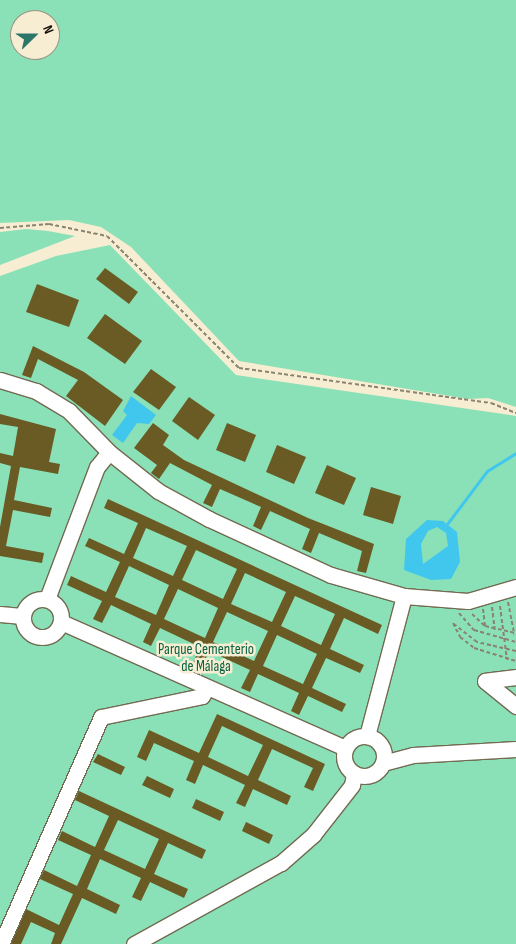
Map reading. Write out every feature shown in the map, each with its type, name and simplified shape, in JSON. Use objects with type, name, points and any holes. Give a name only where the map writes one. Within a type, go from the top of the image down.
[{"type":"lane","points":[[0,380],[36,391],[69,411],[109,452],[158,491],[209,519],[331,574],[404,596],[468,601],[512,594]]},
{"type":"lane","points":[[47,600],[97,468],[109,452]]},
{"type":"lane","points":[[366,736],[404,596]]},
{"type":"lane","points":[[47,600],[58,608],[61,622],[54,639],[43,638],[28,632],[22,616],[30,602],[47,600]]},
{"type":"lane","points":[[0,614],[22,616]]},
{"type":"lane","points":[[61,622],[86,638],[164,673],[207,687],[345,748]]},
{"type":"lane","points":[[516,677],[485,681],[516,706]]},
{"type":"lane","points":[[0,944],[101,717],[202,696],[207,687]]},
{"type":"lane","points":[[345,748],[358,737],[366,736],[381,746],[383,763]]},
{"type":"lane","points":[[345,748],[347,768],[354,774],[371,775],[383,763],[414,755],[516,749]]},
{"type":"lane","points":[[134,944],[281,863],[313,835],[352,785],[354,774]]},
{"type":"path","points":[[0,228],[49,224],[107,236],[239,368],[491,403],[516,413]]},
{"type":"path","points":[[467,608],[485,626],[515,634],[512,594]]},
{"type":"path","points":[[500,603],[507,660]]},
{"type":"path","points":[[492,605],[495,630]]},
{"type":"path","points":[[482,607],[485,626]]},
{"type":"path","points":[[461,616],[474,630],[505,642],[516,642]]},
{"type":"path","points":[[516,651],[477,642],[452,623],[460,638],[474,648],[507,660],[516,661]]},
{"type":"green space","points":[[0,0],[516,0],[516,407],[488,398],[468,399],[239,361],[131,247],[101,227],[69,220],[0,223]]},
{"type":"green space","points":[[26,229],[75,236],[0,265],[0,232]]},
{"type":"green space","name":"Parque Cementerio de Málaga","points":[[110,245],[236,375],[516,416],[516,944],[0,944],[0,276],[56,256]]},
{"type":"water","points":[[131,396],[156,415],[149,424],[137,423],[123,443],[112,435],[127,415],[123,411]]},
{"type":"water","points":[[427,520],[443,521],[457,532],[460,562],[451,579],[431,580],[404,570],[406,539]],"holes":[[[437,527],[446,533],[448,546],[423,564],[421,544],[428,531]]]},
{"type":"building","points":[[105,268],[138,292],[129,304],[96,279]]},
{"type":"building","points":[[37,284],[79,300],[69,327],[26,312]]},
{"type":"building","points":[[105,314],[142,341],[125,364],[87,338]]},
{"type":"building","points":[[33,346],[84,372],[123,400],[105,426],[66,396],[78,380],[38,359],[31,378],[22,375]]},
{"type":"building","points":[[151,369],[176,387],[159,410],[133,392]]},
{"type":"building","points":[[189,397],[215,415],[198,440],[172,421]]},
{"type":"building","points":[[0,414],[56,429],[49,462],[60,464],[58,474],[20,467],[14,500],[52,508],[50,517],[13,510],[6,546],[44,553],[42,563],[0,556],[0,527],[11,466],[0,463],[0,453],[13,456],[18,427],[0,424]]},
{"type":"building","points":[[153,423],[169,435],[163,445],[184,460],[308,518],[374,544],[366,573],[357,571],[362,551],[319,533],[311,553],[302,549],[310,529],[270,511],[261,530],[253,526],[261,507],[220,489],[212,507],[203,503],[212,485],[170,463],[159,479],[151,473],[157,465],[134,448]]},
{"type":"building","points":[[227,423],[256,435],[245,462],[216,450]]},
{"type":"building","points":[[277,445],[306,457],[294,484],[266,472]]},
{"type":"building","points":[[327,465],[356,478],[344,505],[315,493]]},
{"type":"building","points":[[371,487],[401,496],[393,524],[363,515]]},
{"type":"building","points":[[108,499],[382,625],[378,634],[344,618],[330,649],[364,665],[360,673],[326,658],[312,688],[346,704],[342,712],[308,696],[299,715],[291,711],[299,693],[258,674],[250,692],[241,688],[250,670],[209,651],[201,669],[192,665],[200,647],[160,628],[151,646],[143,642],[151,624],[111,605],[102,623],[93,619],[102,601],[67,585],[71,576],[106,592],[120,562],[85,546],[89,538],[124,554],[138,523],[104,508]],"holes":[[[146,528],[187,546],[173,576],[133,558]],[[196,550],[237,569],[223,599],[182,580]],[[129,566],[169,585],[156,615],[115,597]],[[245,573],[286,592],[272,622],[231,604]],[[178,589],[218,608],[205,638],[164,619]],[[295,596],[335,614],[321,645],[281,626]],[[227,612],[268,631],[254,661],[213,642]],[[277,635],[317,654],[303,684],[263,666]]]},
{"type":"building","points":[[217,714],[325,764],[313,791],[304,787],[313,768],[272,749],[258,780],[291,796],[287,805],[253,789],[245,807],[236,803],[245,785],[203,765],[195,784],[186,780],[194,761],[154,743],[146,761],[137,757],[149,730],[199,753]],"holes":[[[222,726],[263,745],[248,776],[208,757]]]},
{"type":"building","points":[[98,754],[125,767],[121,775],[93,762]]},
{"type":"building","points":[[147,776],[174,789],[170,798],[142,785]]},
{"type":"building","points":[[79,791],[206,850],[202,859],[168,843],[154,874],[188,889],[184,898],[150,882],[141,901],[132,897],[141,878],[100,859],[87,889],[120,905],[116,914],[82,898],[61,944],[51,944],[55,933],[31,922],[21,944],[11,944],[26,909],[59,925],[73,894],[40,879],[44,870],[77,886],[91,855],[58,840],[62,831],[95,847],[109,816],[75,800]],"holes":[[[118,820],[159,839],[145,869],[104,850]]]},
{"type":"building","points":[[196,799],[224,812],[220,821],[192,808]]},
{"type":"building","points":[[246,822],[273,835],[269,844],[242,831]]},
{"type":"waterway","points":[[447,524],[487,471],[516,453]]}]
